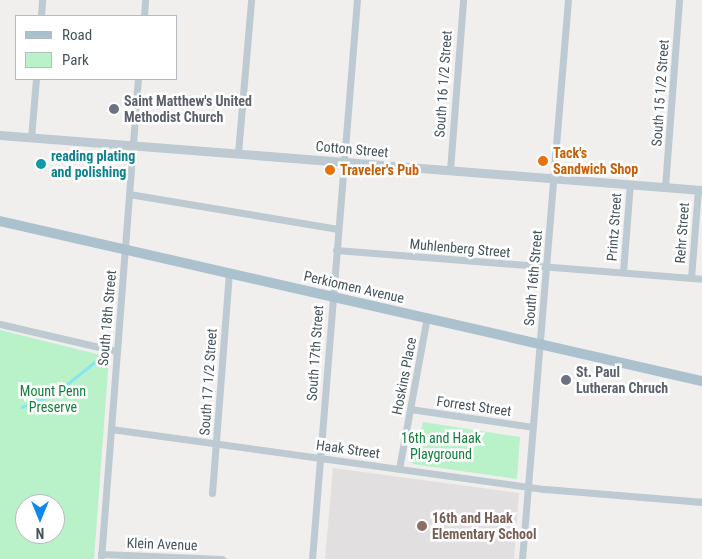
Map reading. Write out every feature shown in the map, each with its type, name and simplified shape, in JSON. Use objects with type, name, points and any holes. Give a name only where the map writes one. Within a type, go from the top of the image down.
[{"type":"main road","name":"Perkiomen Avenue","points":[[0,221],[702,381]]},
{"type":"street","points":[[41,15],[42,0]]},
{"type":"street","points":[[144,15],[145,0]]},
{"type":"street","points":[[238,153],[251,0]]},
{"type":"street","name":"South 17th Street","points":[[312,559],[357,0]]},
{"type":"street","name":"South 16 1/2 Street","points":[[450,170],[463,0]]},
{"type":"street","name":"South 16th Street","points":[[522,559],[568,0]]},
{"type":"street","name":"South 15 1/2 Street","points":[[665,187],[679,0]]},
{"type":"street","points":[[31,138],[36,80]]},
{"type":"street","name":"South 18th Street","points":[[101,557],[138,80]]},
{"type":"street","name":"Cotton Street","points":[[0,135],[700,190]]},
{"type":"street","name":"Printz Street","points":[[623,272],[630,184]]},
{"type":"street","name":"Rehr Street","points":[[691,278],[700,190]]},
{"type":"street","points":[[129,194],[338,229]]},
{"type":"street","name":"Muhlenberg Street","points":[[336,250],[702,279]]},
{"type":"street","name":"South 17 1/2 Street","points":[[212,493],[229,272]]},
{"type":"street","name":"Hoskins Place","points":[[399,469],[428,318]]},
{"type":"street","points":[[0,324],[116,350]]},
{"type":"street","name":"Forrest Street","points":[[410,409],[533,427]]},
{"type":"street","name":"Haak Street","points":[[111,429],[528,487],[702,502]]},
{"type":"street","name":"Klein Avenue","points":[[101,557],[222,559]]},
{"type":"shaded area","name":"16th and Haak Elementary School","points":[[333,468],[519,493],[514,559],[325,559]]},
{"type":"green space","name":"Mount Penn Preserve","points":[[0,330],[109,357],[94,559],[0,559]]},
{"type":"green space","name":"16th and Haak Playground","points":[[423,422],[520,437],[517,479],[412,464]]},
{"type":"waterway","points":[[22,407],[56,393],[96,361]]},
{"type":"place","name":"Saint Matthew's United Methodist Church","points":[[114,109]]},
{"type":"place","name":"Tack's Sandwich Shop","points":[[543,161]]},
{"type":"place","name":"reading plating and polishing","points":[[41,164]]},
{"type":"place","name":"Traveler's Pub","points":[[330,170]]},
{"type":"place","name":"St. Paul Lutheran Chruch","points":[[566,380]]},
{"type":"place","name":"16th and Haak Elementary School","points":[[422,526]]}]
